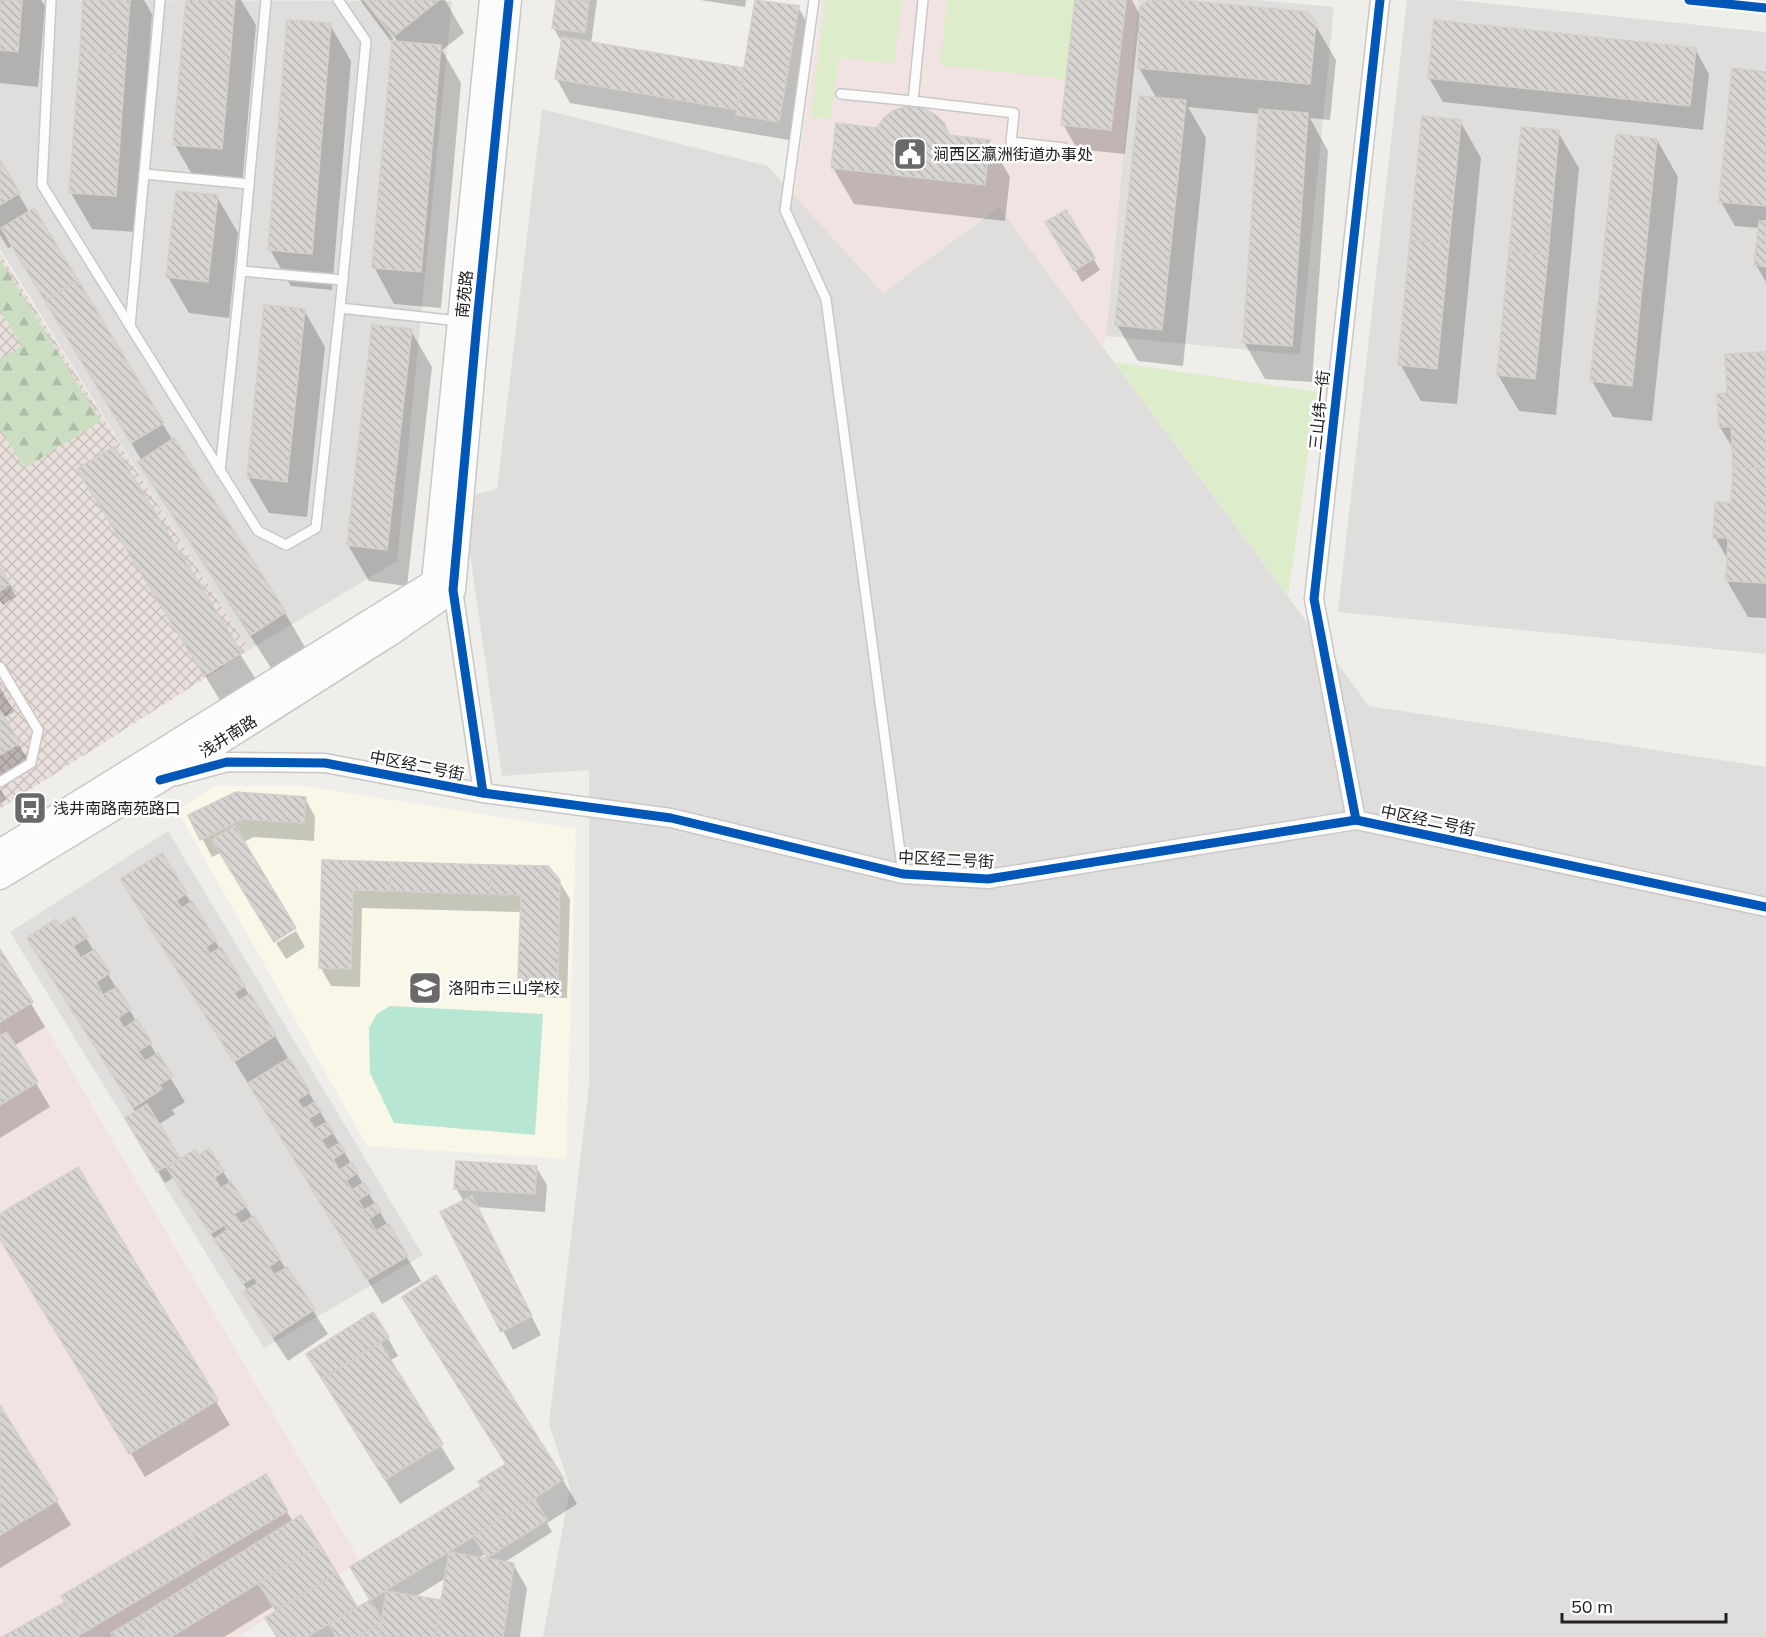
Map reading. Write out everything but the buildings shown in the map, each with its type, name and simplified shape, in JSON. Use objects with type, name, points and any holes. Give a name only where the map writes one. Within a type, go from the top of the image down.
[{"type":"street","name":"南苑路","points":[[443,590],[468,322],[492,0]]},
{"type":"street","name":"南苑路","points":[[468,322],[509,0]]},
{"type":"street","name":"三山纬一街","points":[[1356,820],[1314,599],[1380,0]]},
{"type":"street","name":"浅井南路","points":[[0,877],[159,780],[394,631],[443,590]]},
{"type":"street","name":"浅井南路","points":[[0,852],[443,590]]},
{"type":"street","points":[[443,590],[477,792]]},
{"type":"street","name":"中区经二号街","points":[[159,780],[227,762],[325,763],[477,792],[671,818],[903,874],[988,879],[1356,820],[1766,907]]},
{"type":"lane","points":[[51,0],[42,185],[258,531],[285,545],[316,528],[343,280],[366,41],[338,0]]},
{"type":"lane","points":[[130,326],[160,0]]},
{"type":"lane","points":[[220,471],[266,0]]},
{"type":"lane","points":[[814,0],[785,210],[826,299],[903,874]]},
{"type":"lane","points":[[912,101],[923,0]]},
{"type":"lane","points":[[841,94],[1014,113],[1011,142],[1064,148]]},
{"type":"lane","points":[[144,174],[249,184]]},
{"type":"lane","points":[[241,271],[343,280]]},
{"type":"lane","points":[[340,308],[468,322]]},
{"type":"lane","points":[[0,667],[38,730],[31,763],[0,782]]},
{"type":"shaded area","points":[[0,0],[452,1],[397,561],[249,650],[0,249]]},
{"type":"shaded area","points":[[822,0],[1138,0],[1103,348],[999,207],[883,293],[794,195]]},
{"type":"shaded area","points":[[1138,0],[1258,0],[1334,7],[1300,355],[1106,336]]},
{"type":"shaded area","points":[[1407,0],[1455,0],[1766,32],[1766,654],[1338,612]]},
{"type":"shaded area","points":[[542,109],[768,166],[883,293],[999,207],[1369,706],[1766,767],[1766,1637],[543,1637],[570,1488],[549,1424],[589,1085],[589,770],[502,776],[462,498],[497,489]]},
{"type":"shaded area","points":[[0,253],[249,650],[0,809]]},
{"type":"shaded area","name":"洛阳市三山学校","points":[[215,786],[303,786],[576,829],[566,1159],[367,1146],[177,810]]},
{"type":"shaded area","points":[[168,831],[423,1255],[264,1348],[10,932]]},
{"type":"shaded area","points":[[0,949],[360,1561],[237,1637],[0,1637]]},
{"type":"green space","points":[[825,0],[902,0],[894,64],[839,57],[831,119],[811,116]]},
{"type":"green space","points":[[947,0],[1075,0],[1066,79],[940,65]]},
{"type":"green space","points":[[0,260],[101,421],[25,468],[0,429],[0,359],[22,346],[0,310]]},
{"type":"green space","points":[[1114,362],[1317,392],[1288,596]]},
{"type":"green space","points":[[390,1006],[543,1014],[535,1135],[394,1123],[370,1073],[369,1028],[377,1014]]},
{"type":"cycle path","points":[[483,793],[453,590],[509,0]]},
{"type":"cycle path","points":[[1356,820],[1314,599],[1380,0]]},
{"type":"cycle path","points":[[1689,0],[1766,8]]},
{"type":"cycle path","points":[[160,780],[227,762],[325,763],[483,793],[671,818],[903,874],[988,879],[1356,820],[1766,907]]},
{"type":"place","name":"涧西区瀛洲街道办事处","points":[[910,154]]},
{"type":"place","name":"浅井南路南苑路口","points":[[30,808]]},
{"type":"place","name":"洛阳市三山学校","points":[[425,988]]}]
